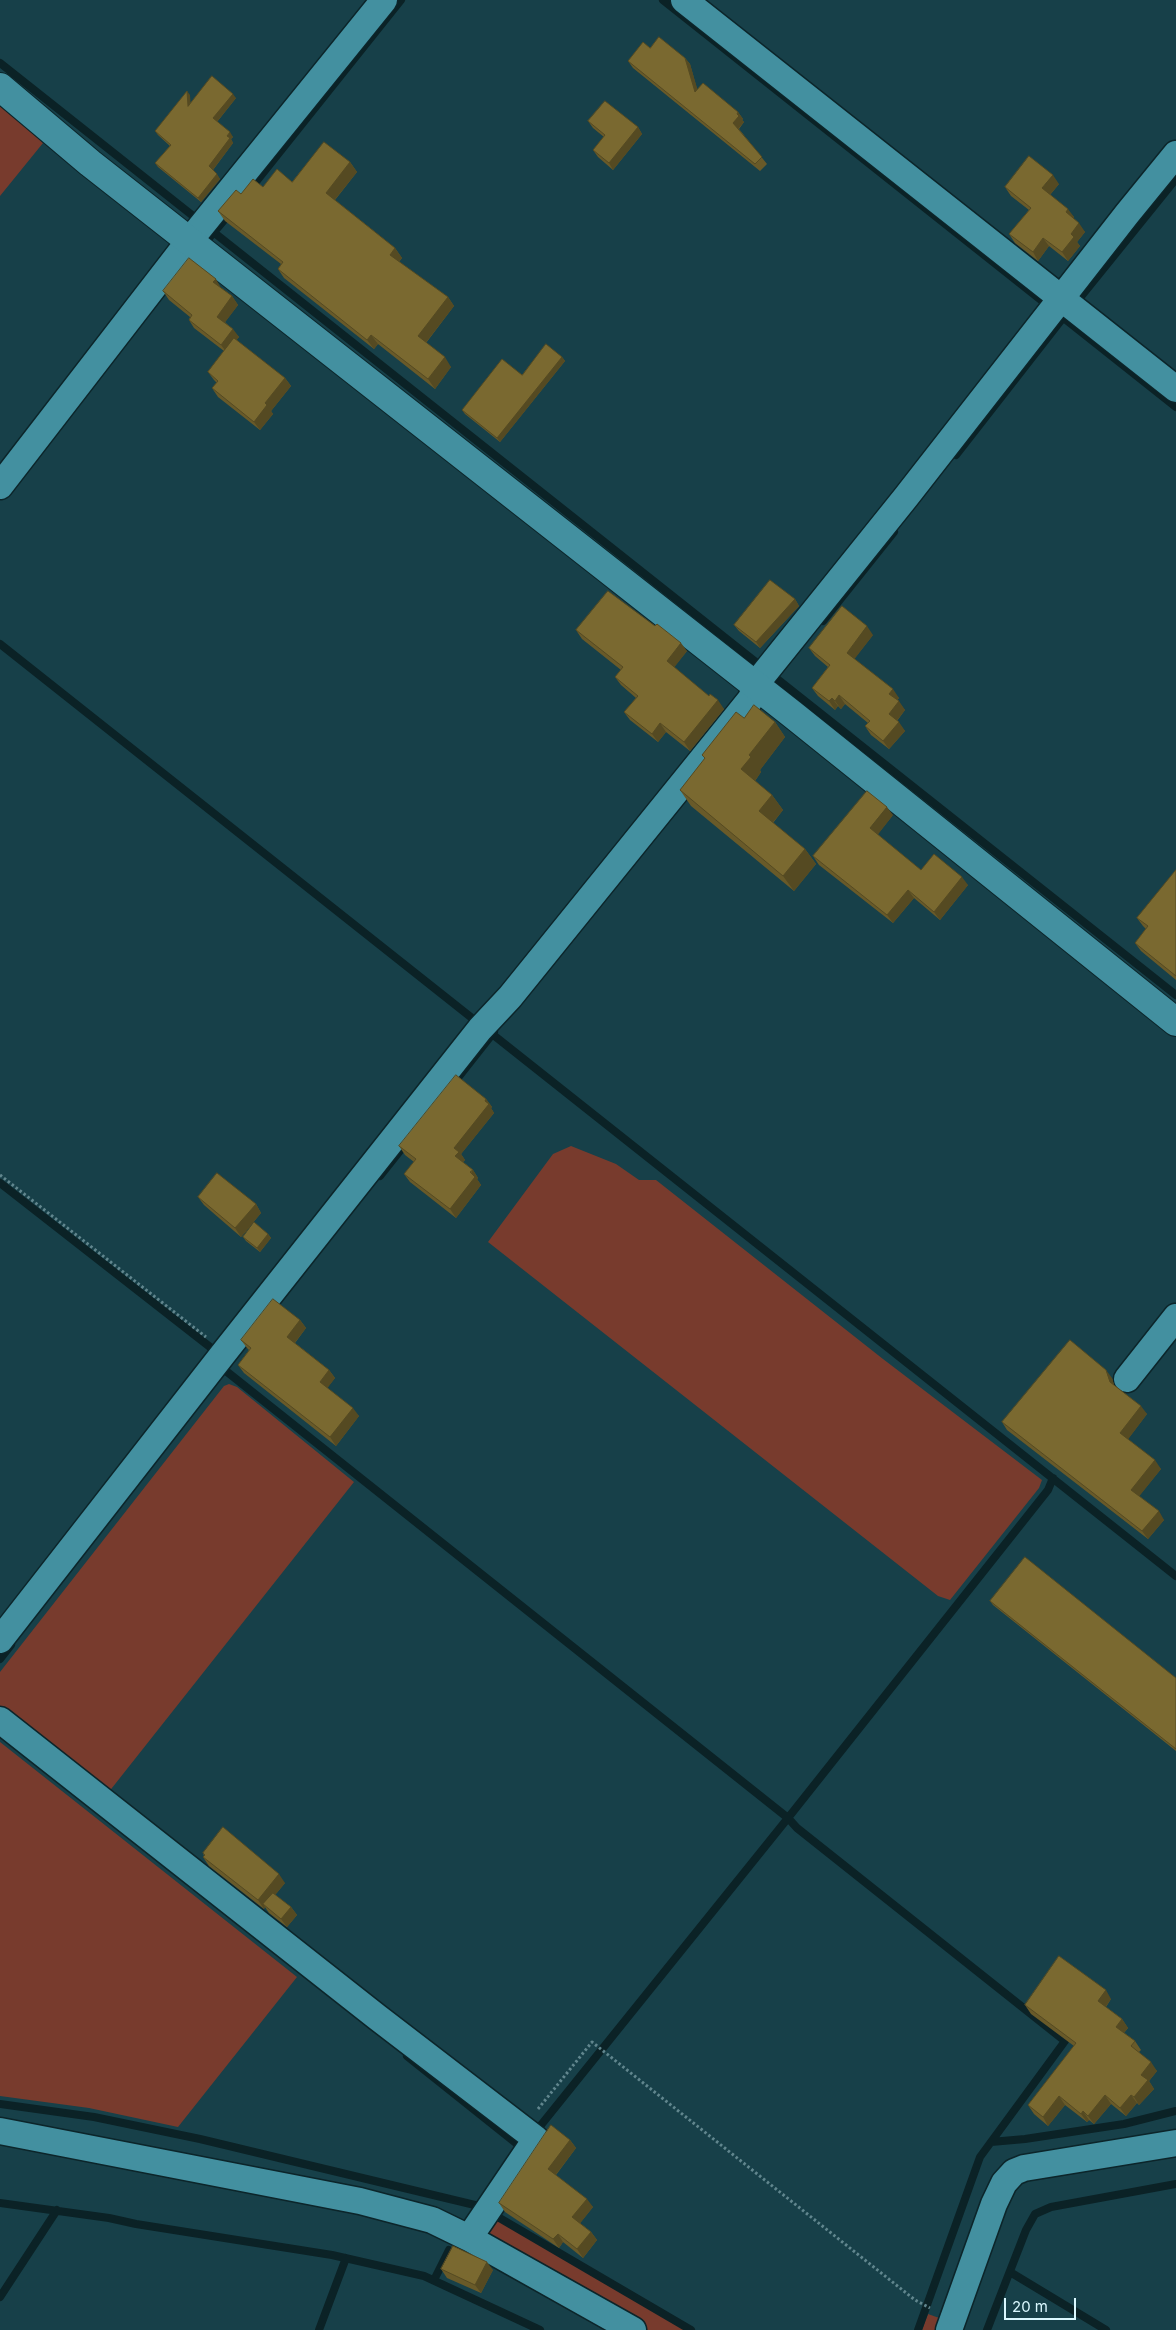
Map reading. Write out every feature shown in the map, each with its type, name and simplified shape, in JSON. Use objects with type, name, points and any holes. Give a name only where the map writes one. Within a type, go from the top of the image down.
[{"type":"street","points":[[0,486],[199,229],[384,0]]},
{"type":"street","points":[[684,0],[1056,306],[1176,389]]},
{"type":"street","points":[[0,87],[90,163],[199,229],[764,675],[1176,1022]]},
{"type":"street","points":[[0,1640],[223,1354],[483,1026],[510,997],[750,700],[764,675],[1056,306],[1126,214],[1176,154]]},
{"type":"street","points":[[1127,1379],[1176,1317]]},
{"type":"street","points":[[0,1720],[369,2011],[536,2139],[469,2238]]},
{"type":"street","points":[[0,2131],[360,2201],[432,2220],[469,2238],[633,2330]]},
{"type":"street","points":[[949,2330],[994,2204],[1004,2183],[1014,2172],[1024,2168],[1176,2143]]},
{"type":"path","points":[[0,1175],[203,1335],[223,1354]]},
{"type":"path","points":[[522,2128],[592,2042],[915,2300],[930,2308]]},
{"type":"shaded area","points":[[0,104],[43,143],[0,196]]},
{"type":"shaded area","points":[[571,1146],[616,1164],[639,1180],[656,1180],[883,1359],[1042,1480],[1039,1488],[950,1600],[938,1596],[488,1242],[553,1154]]},
{"type":"shaded area","points":[[229,1384],[237,1387],[354,1482],[108,1793],[0,1710],[0,1672],[224,1386]]},
{"type":"shaded area","points":[[0,1742],[297,1977],[178,2127],[89,2108],[0,2096]]},
{"type":"shaded area","points":[[491,2215],[686,2330],[648,2330],[482,2230]]},
{"type":"shaded area","points":[[928,2314],[942,2319],[938,2330],[922,2330]]},
{"type":"building","points":[[659,37],[685,58],[695,92],[703,83],[738,112],[739,116],[733,123],[762,157],[755,164],[628,61],[643,42],[650,48]]},
{"type":"building","points":[[212,76],[233,94],[213,118],[230,132],[227,136],[230,138],[209,166],[217,174],[198,198],[155,163],[171,145],[155,131],[187,91],[188,106]]},
{"type":"building","points":[[605,101],[638,127],[609,163],[593,150],[605,135],[588,121]]},
{"type":"building","points":[[324,142],[350,162],[326,193],[395,248],[390,255],[448,297],[418,336],[445,357],[428,379],[371,335],[367,340],[278,269],[283,262],[218,211],[236,190],[241,194],[253,179],[263,187],[277,169],[292,182]]},
{"type":"building","points":[[1029,156],[1053,175],[1042,188],[1068,209],[1066,212],[1079,223],[1071,234],[1074,237],[1062,252],[1043,238],[1033,252],[1009,234],[1031,208],[1005,187]]},
{"type":"building","points":[[189,258],[216,279],[213,282],[232,296],[217,317],[233,329],[221,345],[189,320],[192,315],[163,291]]},
{"type":"building","points":[[234,338],[285,378],[265,403],[267,405],[254,422],[212,388],[218,381],[208,372]]},
{"type":"building","points":[[546,344],[562,357],[497,438],[462,410],[502,359],[522,375]]},
{"type":"building","points":[[770,580],[795,599],[756,642],[734,625]]},
{"type":"building","points":[[608,591],[655,626],[657,624],[681,643],[667,661],[709,696],[710,694],[718,700],[684,742],[660,723],[652,734],[624,712],[638,696],[615,677],[623,667],[576,630]]},
{"type":"building","points":[[842,606],[867,626],[847,653],[893,689],[889,694],[899,701],[889,714],[899,722],[883,741],[865,726],[870,721],[839,695],[835,701],[832,698],[829,701],[812,688],[830,665],[809,648]]},
{"type":"building","points":[[754,705],[775,722],[749,755],[751,757],[741,769],[772,795],[759,811],[805,849],[783,876],[680,790],[705,758],[702,755],[736,712],[744,718]]},
{"type":"building","points":[[867,791],[887,807],[870,828],[921,870],[934,854],[962,877],[934,912],[908,890],[887,915],[813,856]]},
{"type":"building","points":[[1176,870],[1176,976],[1135,943],[1148,926],[1137,918]]},
{"type":"building","points":[[456,1075],[486,1099],[485,1101],[489,1104],[454,1148],[459,1152],[455,1156],[473,1170],[470,1172],[475,1177],[450,1209],[404,1174],[416,1159],[399,1146]]},
{"type":"building","points":[[217,1173],[256,1204],[235,1228],[198,1197]]},
{"type":"building","points":[[254,1222],[268,1234],[257,1248],[243,1237]]},
{"type":"building","points":[[273,1299],[300,1320],[287,1337],[329,1370],[320,1382],[353,1408],[330,1437],[238,1365],[251,1348],[241,1340]]},
{"type":"building","points":[[1070,1340],[1106,1370],[1110,1382],[1141,1406],[1120,1433],[1155,1460],[1131,1490],[1159,1511],[1142,1531],[1002,1422]]},
{"type":"building","points":[[1025,1557],[1176,1678],[1176,1749],[990,1601]]},
{"type":"building","points":[[223,1827],[279,1874],[258,1900],[203,1857],[205,1855],[203,1853]]},
{"type":"building","points":[[273,1893],[291,1907],[281,1919],[263,1904]]},
{"type":"building","points":[[1059,1956],[1106,1990],[1098,2001],[1122,2019],[1116,2027],[1135,2041],[1131,2046],[1151,2062],[1141,2075],[1148,2080],[1134,2097],[1131,2095],[1120,2108],[1105,2095],[1088,2116],[1083,2111],[1081,2114],[1059,2096],[1043,2117],[1028,2105],[1076,2043],[1025,2005]]},
{"type":"building","points":[[551,2125],[570,2140],[548,2169],[587,2199],[572,2217],[591,2232],[577,2249],[558,2234],[553,2239],[499,2203]]},
{"type":"building","points":[[453,2246],[487,2262],[475,2285],[441,2269]]},
{"type":"waterway","points":[[251,188],[401,0]]},
{"type":"waterway","points":[[663,0],[1176,407]]},
{"type":"waterway","points":[[0,63],[1176,995]]},
{"type":"waterway","points":[[1079,299],[1176,179]]},
{"type":"waterway","points":[[210,237],[231,212]]},
{"type":"waterway","points":[[956,455],[1066,314]]},
{"type":"waterway","points":[[823,621],[894,532]]},
{"type":"waterway","points":[[0,644],[1176,1576]]},
{"type":"waterway","points":[[453,1084],[494,1032]]},
{"type":"waterway","points":[[380,1176],[407,1142]]},
{"type":"waterway","points":[[0,1183],[219,1354]]},
{"type":"waterway","points":[[226,1371],[1065,2041],[991,2142]]},
{"type":"waterway","points":[[537,2130],[1048,1490],[1053,1478]]},
{"type":"waterway","points":[[0,1659],[11,1645]]},
{"type":"waterway","points":[[407,2056],[521,2147],[519,2151]]},
{"type":"waterway","points":[[0,2104],[94,2117],[200,2139],[479,2206],[691,2330]]},
{"type":"waterway","points":[[918,2330],[980,2157],[991,2142],[1025,2139],[1124,2124],[1176,2111]]},
{"type":"waterway","points":[[987,2330],[1026,2230],[1035,2214],[1051,2207],[1176,2184]]},
{"type":"waterway","points":[[0,2203],[109,2218],[332,2255],[424,2276],[540,2330]]},
{"type":"waterway","points":[[0,2297],[57,2210]]},
{"type":"waterway","points":[[434,2280],[449,2250]]},
{"type":"waterway","points":[[319,2330],[346,2258]]},
{"type":"waterway","points":[[1010,2272],[1106,2330]]}]
